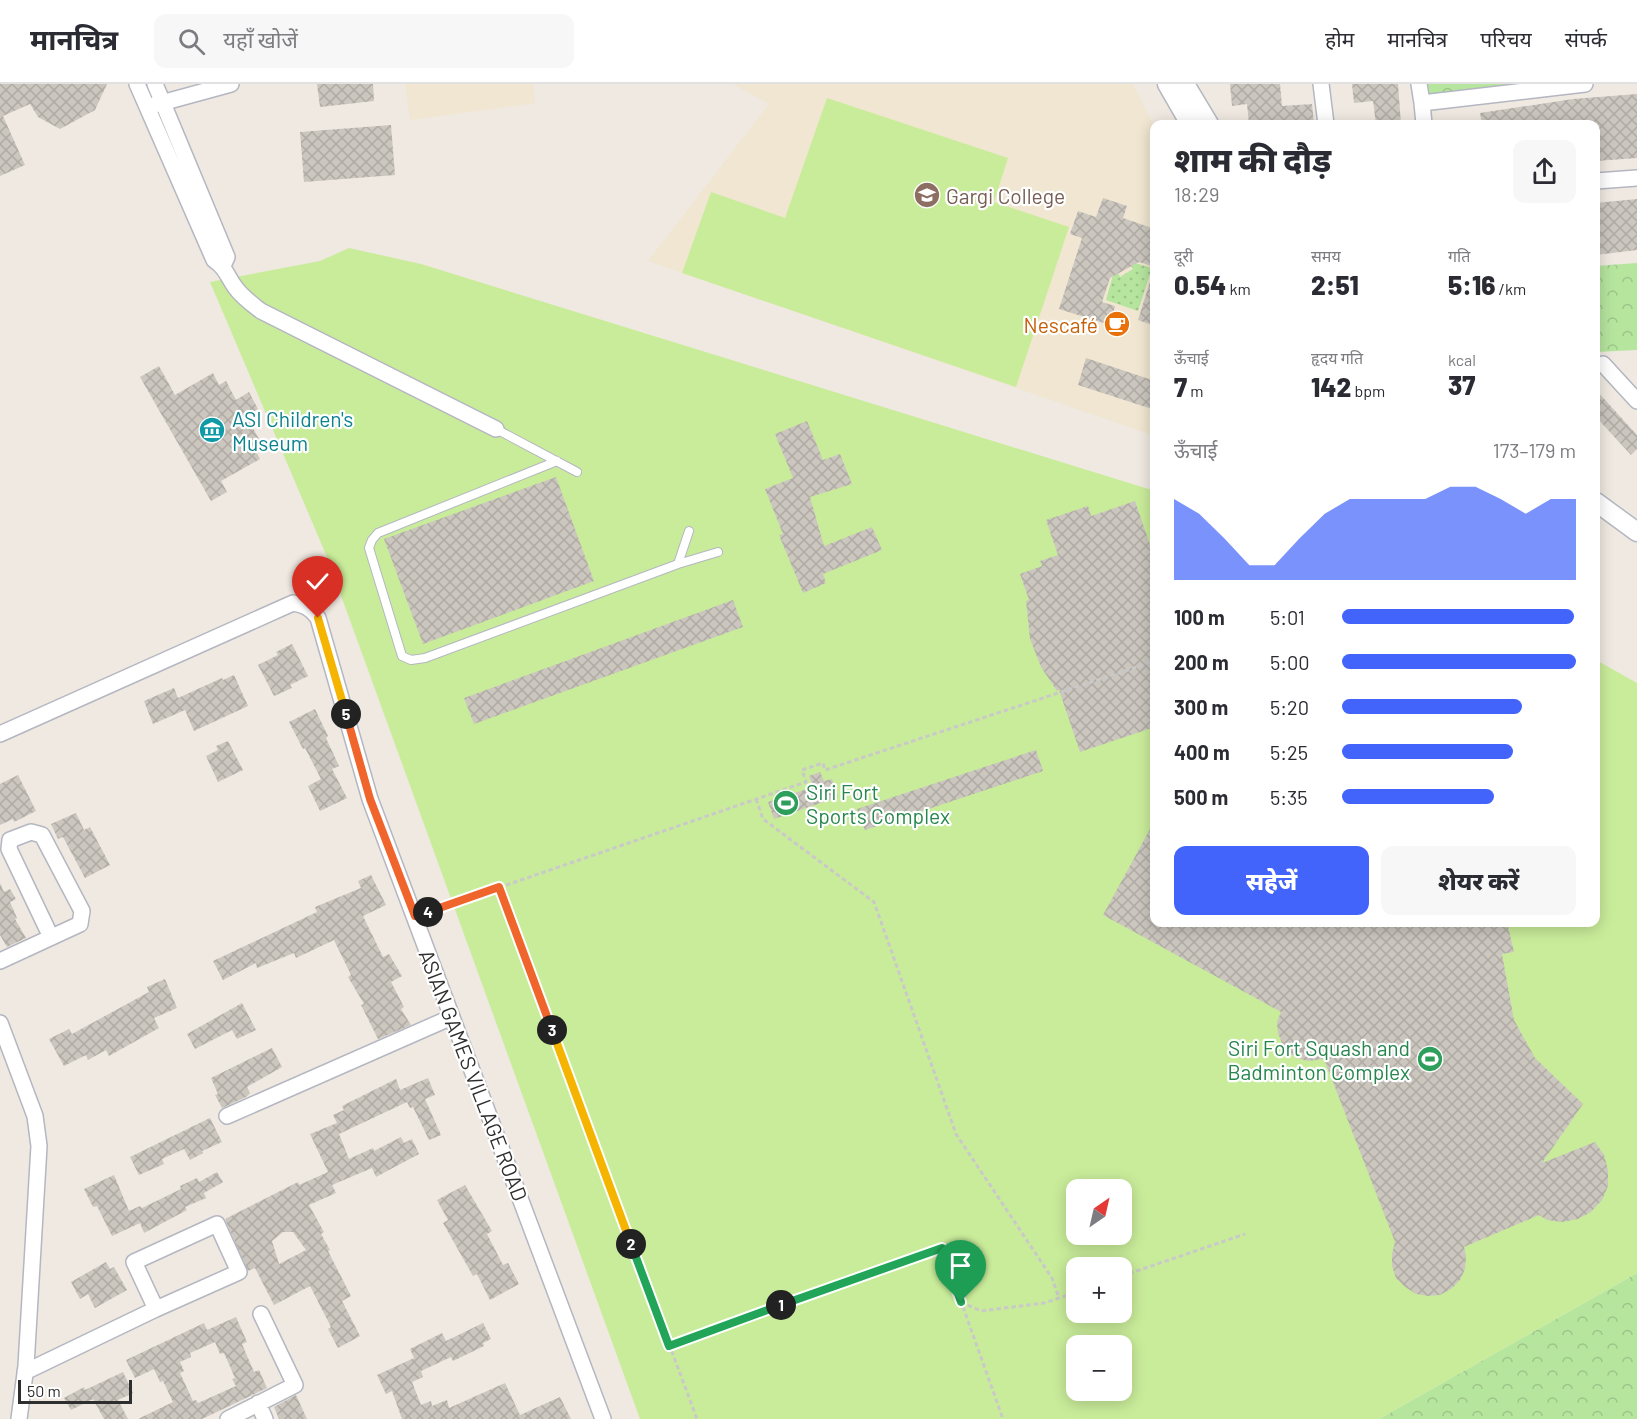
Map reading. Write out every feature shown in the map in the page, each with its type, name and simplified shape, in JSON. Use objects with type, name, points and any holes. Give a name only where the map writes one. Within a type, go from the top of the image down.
[{"type":"street","points":[[137,84],[214,260],[223,266],[237,290],[261,310],[496,429]]},
{"type":"street","points":[[155,84],[227,257],[223,266]]},
{"type":"street","points":[[148,107],[231,84]]},
{"type":"street","points":[[1167,84],[1188,120]]},
{"type":"street","points":[[1185,84],[1207,120]]},
{"type":"street","points":[[1321,84],[1326,120]]},
{"type":"street","points":[[1419,84],[1424,120]]},
{"type":"street","points":[[1422,103],[1585,84]]},
{"type":"street","points":[[1600,182],[1637,178]]},
{"type":"street","points":[[1603,364],[1637,401]]},
{"type":"street","points":[[1600,491],[1637,518]]},
{"type":"street","points":[[1600,505],[1637,532]]},
{"type":"street","name":"ASIAN GAMES VILLAGE ROAD","points":[[0,734],[293,603],[312,610],[318,618],[370,799],[603,1419]]},
{"type":"street","points":[[0,961],[80,924],[82,911],[42,835],[31,832],[10,840],[9,849],[51,937]]},
{"type":"street","points":[[227,1116],[452,1017]]},
{"type":"street","points":[[0,1023],[35,1116],[39,1146],[25,1372],[19,1419]]},
{"type":"street","points":[[25,1372],[239,1272],[217,1224],[134,1262],[156,1309]]},
{"type":"street","points":[[228,1419],[294,1384],[261,1314]]},
{"type":"street","points":[[258,1403],[265,1419]]},
{"type":"lane","points":[[496,429],[577,472]]},
{"type":"lane","points":[[557,461],[378,533],[372,540],[369,548],[402,656],[411,660],[425,658],[678,564],[718,552]]},
{"type":"lane","points":[[678,564],[689,531]]},
{"type":"path","points":[[415,916],[806,782],[802,770],[823,763],[825,770],[1150,663]]},
{"type":"path","points":[[756,799],[764,819],[874,902],[956,1134],[1052,1278],[1059,1298]]},
{"type":"path","points":[[499,887],[697,1419]]},
{"type":"path","points":[[1132,1273],[1245,1234]]},
{"type":"path","points":[[669,1346],[942,1248],[1003,1419]]},
{"type":"path","points":[[961,1302],[981,1311],[1044,1303],[1066,1296]]},
{"type":"shaded area","points":[[405,84],[533,84],[535,103],[410,120]]},
{"type":"shaded area","name":"Gargi College","points":[[733,84],[1133,84],[1151,120],[1150,434],[648,261],[769,104]]},
{"type":"green space","points":[[1427,84],[1521,84],[1428,94]]},
{"type":"green space","points":[[827,98],[1008,158],[994,202],[1069,227],[1016,387],[682,273],[711,192],[785,218]]},
{"type":"green space","name":"Siri Fort Sports Complex","points":[[349,248],[421,264],[1150,489],[1150,927],[1600,927],[1600,662],[1637,683],[1637,1273],[1379,1419],[640,1419],[327,557],[210,282],[320,261]]},
{"type":"green space","points":[[1128,261],[1150,267],[1138,311],[1106,300],[1115,268],[1120,277],[1133,269]]},
{"type":"green space","points":[[1637,263],[1637,350],[1600,352],[1600,266]]},
{"type":"green space","points":[[1637,1273],[1637,1419],[1379,1419]]},
{"type":"building","points":[[0,84],[107,84],[95,110],[60,129],[38,117],[30,104],[3,116],[25,165],[0,176]]},
{"type":"building","points":[[317,84],[373,84],[374,101],[320,107]]},
{"type":"building","points":[[1230,84],[1280,84],[1282,106],[1312,104],[1314,120],[1249,120],[1247,104],[1232,106]]},
{"type":"building","points":[[1352,84],[1398,84],[1401,120],[1375,120],[1373,101],[1354,103]]},
{"type":"building","points":[[1637,94],[1637,158],[1600,161],[1600,120],[1481,120],[1480,113],[1573,99]]},
{"type":"building","points":[[391,125],[395,175],[304,182],[300,132]]},
{"type":"building","points":[[1103,198],[1127,206],[1123,218],[1150,227],[1150,265],[1139,262],[1110,278],[1102,302],[1115,306],[1110,325],[1059,309],[1082,238],[1070,234],[1078,211],[1096,217]]},
{"type":"building","points":[[1637,199],[1637,250],[1600,255],[1600,203]]},
{"type":"building","points":[[1150,281],[1150,324],[1138,320]]},
{"type":"building","points":[[1086,358],[1150,379],[1150,408],[1078,385]]},
{"type":"building","name":"ASI Children's Museum","points":[[159,366],[175,395],[213,373],[219,385],[226,381],[236,400],[249,392],[258,409],[246,416],[262,444],[254,448],[260,459],[221,481],[227,492],[211,501],[140,377]]},
{"type":"building","points":[[1600,394],[1637,435],[1637,449],[1631,455],[1600,421]]},
{"type":"building","points":[[807,421],[823,460],[840,454],[852,484],[810,497],[824,546],[872,527],[882,550],[823,574],[826,583],[803,593],[779,535],[783,534],[765,489],[793,478],[775,434]]},
{"type":"building","points":[[556,477],[594,581],[423,644],[384,539]]},
{"type":"building","points":[[1135,501],[1150,544],[1150,729],[1080,752],[1059,690],[1057,691],[1041,667],[1030,639],[1026,601],[1029,600],[1020,574],[1042,566],[1040,561],[1058,555],[1046,520],[1088,506],[1091,516]]},
{"type":"building","points":[[733,600],[743,627],[474,724],[464,698]]},
{"type":"building","points":[[292,644],[308,676],[290,685],[292,688],[274,696],[258,665],[278,655],[276,652]]},
{"type":"building","points":[[234,675],[248,706],[194,731],[185,710],[153,724],[144,701],[174,688],[178,698]]},
{"type":"building","points":[[315,709],[339,766],[332,769],[347,798],[320,811],[308,786],[321,779],[289,722]]},
{"type":"building","points":[[228,741],[243,770],[218,782],[206,756],[218,750],[216,746]]},
{"type":"building","points":[[1036,750],[1043,771],[865,830],[857,809]]},
{"type":"building","points":[[820,772],[824,781],[832,779],[838,797],[774,819],[768,802],[813,787],[809,776]]},
{"type":"building","points":[[18,775],[36,811],[14,822],[13,819],[0,825],[0,784]]},
{"type":"building","points":[[76,813],[84,830],[90,827],[110,865],[85,878],[63,837],[58,839],[51,824]]},
{"type":"building","name":"Siri Fort Squash and Badminton Complex","points":[[1150,829],[1150,927],[1508,927],[1514,952],[1502,954],[1514,1020],[1535,1058],[1583,1104],[1542,1163],[1595,1142],[1604,1155],[1608,1170],[1608,1186],[1602,1200],[1591,1212],[1578,1219],[1562,1222],[1547,1220],[1539,1215],[1464,1247],[1465,1269],[1460,1280],[1451,1289],[1440,1295],[1416,1294],[1396,1278],[1392,1266],[1395,1242],[1324,1059],[1308,1061],[1288,1052],[1278,1033],[1277,1022],[1281,1012],[1103,915]]},
{"type":"building","points":[[371,875],[386,905],[363,916],[383,957],[389,954],[402,976],[391,982],[404,1007],[401,1009],[411,1025],[378,1039],[361,1005],[364,1004],[348,977],[351,975],[334,940],[296,958],[294,953],[257,968],[256,963],[223,980],[213,961],[317,912],[315,907],[361,888],[358,881]]},
{"type":"building","points":[[0,883],[4,892],[10,889],[16,899],[10,902],[17,918],[15,919],[26,938],[7,947],[0,935]]},
{"type":"building","points":[[165,979],[177,1008],[154,1018],[159,1028],[109,1056],[106,1050],[88,1060],[86,1055],[64,1066],[49,1039],[69,1029],[72,1034],[149,992],[147,987]]},
{"type":"building","points":[[242,1003],[256,1030],[237,1039],[232,1030],[195,1049],[187,1034]]},
{"type":"building","points":[[272,1048],[282,1067],[247,1087],[250,1093],[246,1097],[222,1108],[215,1095],[218,1094],[211,1078]]},
{"type":"building","points":[[428,1078],[435,1095],[425,1099],[441,1135],[429,1140],[413,1107],[410,1108],[407,1102],[339,1134],[349,1159],[373,1148],[374,1151],[401,1137],[404,1143],[412,1139],[419,1154],[376,1177],[372,1168],[332,1185],[336,1193],[309,1205],[324,1232],[321,1234],[330,1250],[328,1251],[351,1296],[342,1301],[360,1336],[338,1348],[328,1329],[331,1327],[310,1286],[274,1305],[255,1268],[248,1271],[225,1219],[298,1182],[299,1185],[328,1172],[310,1134],[337,1123],[333,1115],[344,1110],[342,1106],[396,1079],[400,1090]],"holes":[[[283,1232],[293,1232],[306,1250],[279,1264],[272,1241]]]},
{"type":"building","points":[[210,1118],[222,1142],[202,1151],[203,1153],[190,1160],[184,1149],[162,1159],[164,1164],[139,1175],[130,1157]]},
{"type":"building","points":[[217,1172],[223,1182],[204,1193],[206,1198],[185,1207],[187,1210],[144,1233],[140,1223],[112,1236],[97,1206],[93,1207],[84,1189],[114,1175],[129,1211],[140,1206],[142,1208],[181,1189],[180,1186],[197,1178],[199,1182]]},
{"type":"building","points":[[465,1185],[492,1231],[487,1234],[503,1265],[508,1263],[519,1284],[490,1300],[477,1274],[473,1276],[443,1223],[448,1220],[437,1200]]},
{"type":"building","points":[[106,1262],[110,1269],[114,1267],[127,1290],[95,1308],[88,1294],[80,1299],[71,1282]]},
{"type":"building","points":[[236,1317],[247,1342],[242,1344],[254,1372],[259,1370],[267,1388],[202,1419],[138,1419],[173,1402],[163,1381],[160,1382],[154,1369],[135,1378],[126,1360],[204,1323],[207,1330]],"holes":[[[215,1342],[220,1354],[224,1353],[236,1386],[198,1403],[196,1400],[193,1401],[180,1373],[184,1371],[180,1362],[191,1357],[190,1353]]]},
{"type":"building","points":[[483,1323],[491,1339],[483,1343],[484,1346],[453,1361],[451,1357],[421,1371],[423,1377],[412,1382],[421,1405],[431,1401],[432,1406],[447,1400],[449,1408],[505,1383],[520,1415],[560,1397],[571,1419],[402,1419],[392,1391],[386,1394],[377,1375],[414,1358],[410,1349],[442,1333],[446,1341]]},
{"type":"building","points":[[123,1372],[133,1393],[118,1400],[128,1419],[104,1419],[93,1399],[71,1410],[64,1398],[84,1387],[85,1390]]},
{"type":"building","points":[[296,1395],[307,1419],[279,1419],[274,1407]]},
{"type":"place","name":"Gargi College","points":[[927,195]]},
{"type":"place","name":"Nescafé","points":[[1117,324]]},
{"type":"place","name":"ASI Children's Museum","points":[[212,430]]},
{"type":"place","name":"Siri Fort Sports Complex","points":[[786,803]]},
{"type":"place","name":"Siri Fort Squash and Badminton Complex","points":[[1430,1059]]},
{"type":"route","points":[[318,618],[370,799],[415,916],[499,887],[669,1346],[942,1248],[961,1302]]}]
